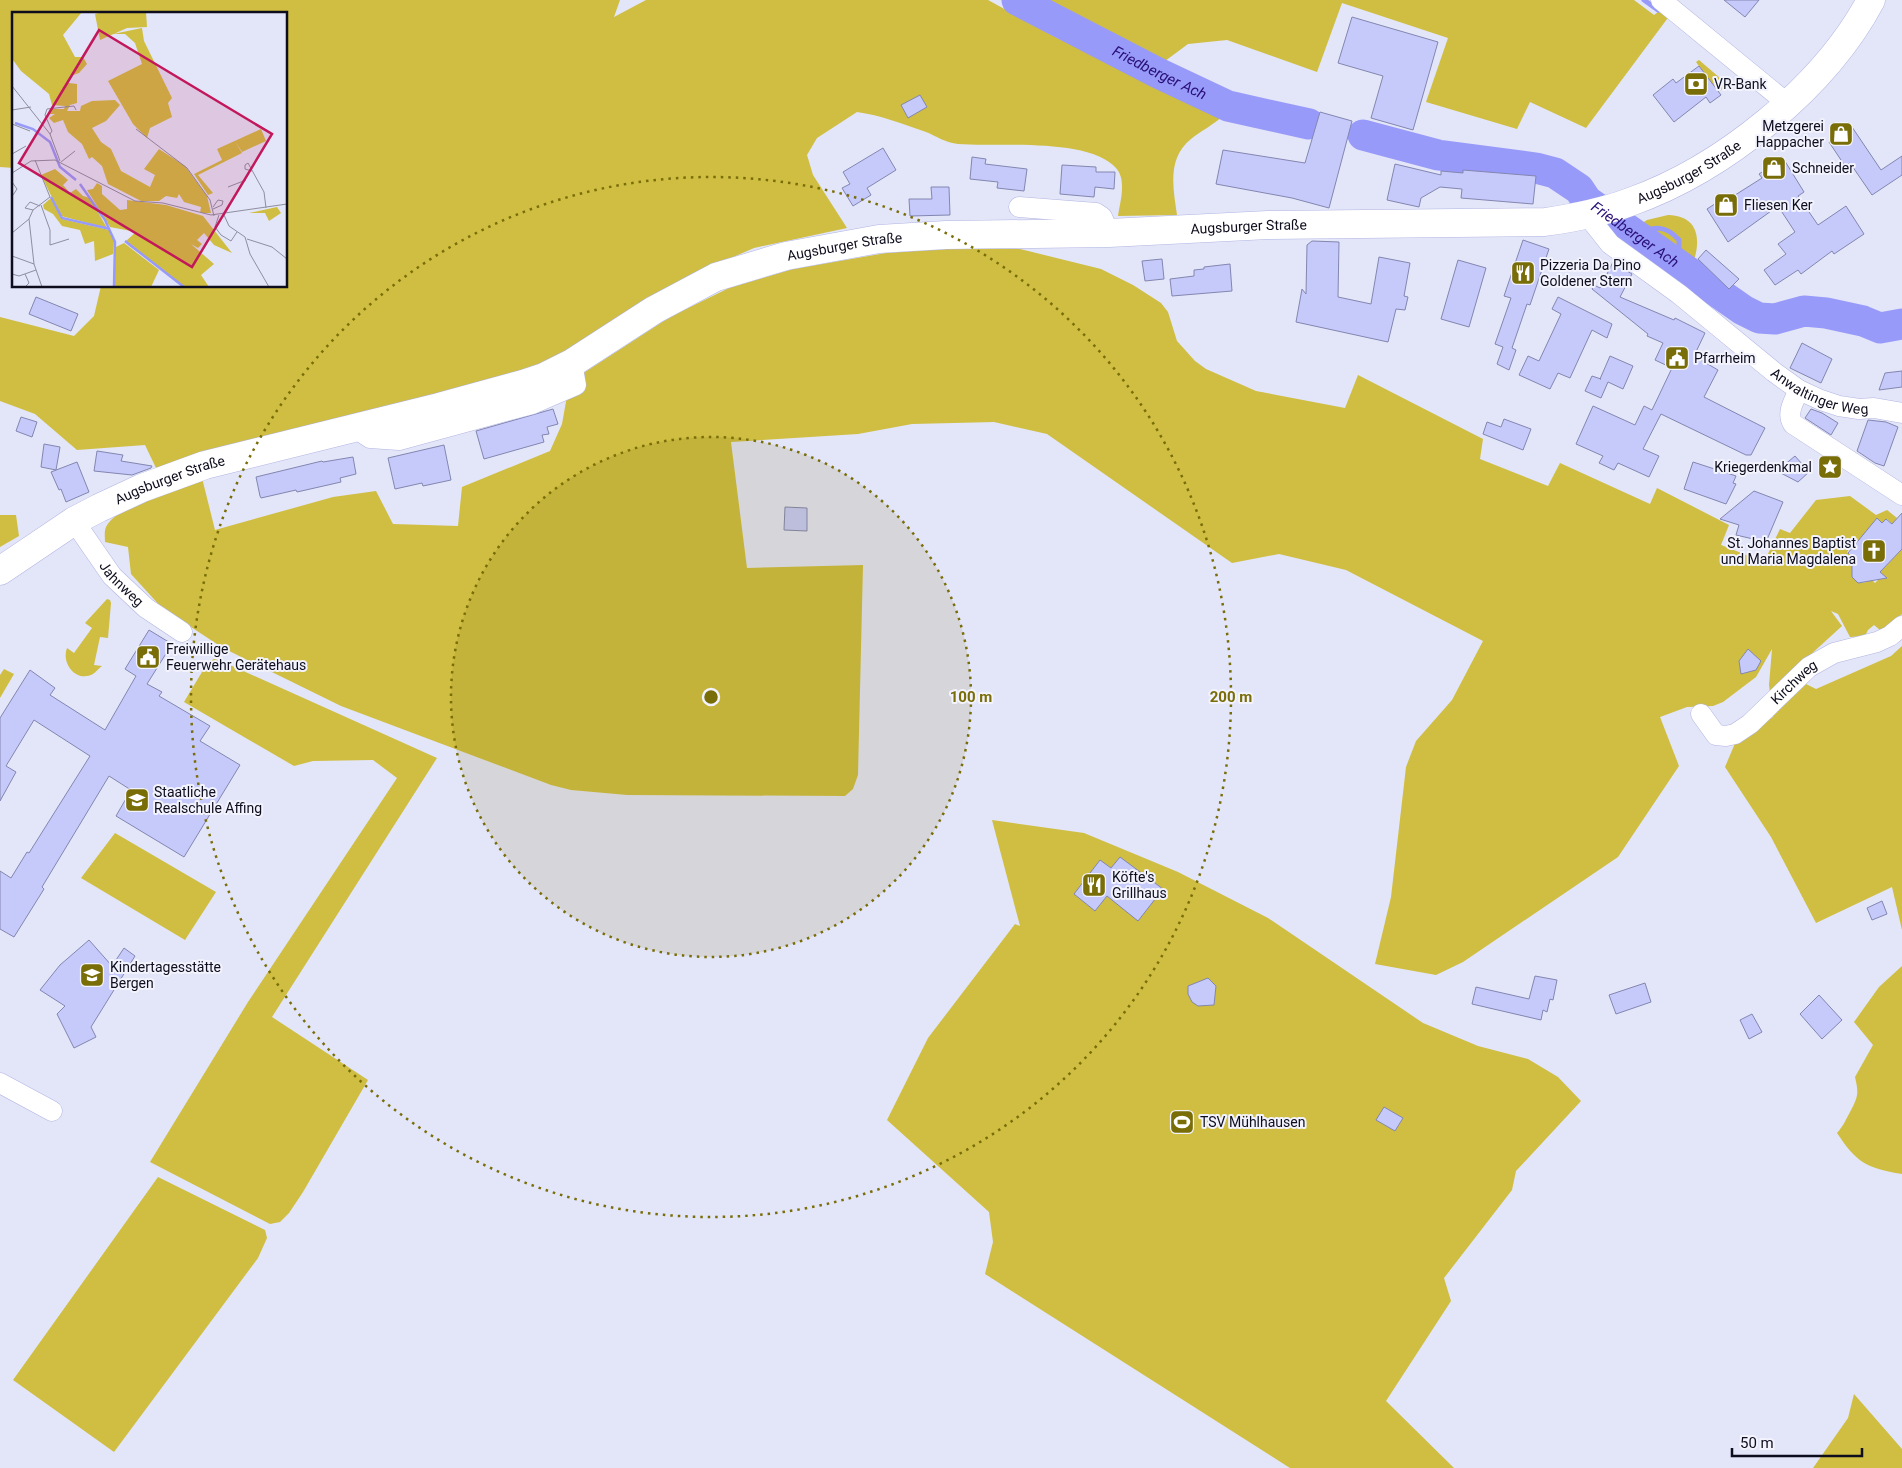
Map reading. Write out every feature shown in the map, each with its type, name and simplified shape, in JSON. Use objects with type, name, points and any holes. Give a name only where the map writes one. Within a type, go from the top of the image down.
[{"type":"main road","name":"Augsburger Straße","points":[[0,571],[74,522],[142,488],[205,465],[355,428],[524,384],[544,377],[572,363],[654,310],[708,281],[786,256],[879,239],[946,235],[1109,233],[1268,224],[1545,222],[1591,214],[1621,205],[1658,192],[1678,181],[1741,141],[1788,104],[1816,77],[1841,46],[1862,18],[1871,0]]},
{"type":"street","points":[[1661,0],[1788,104]]},
{"type":"street","points":[[1019,207],[1096,213],[1102,217],[1109,233]]},
{"type":"street","name":"Anwaltinger Weg","points":[[1591,214],[1610,244],[1679,294],[1774,372],[1799,390],[1839,406],[1860,409],[1874,408],[1902,413]]},
{"type":"street","points":[[1799,390],[1790,411],[1790,419],[1793,424],[1902,495]]},
{"type":"street","name":"Jahnweg","points":[[74,522],[112,576],[146,608],[182,632]]},
{"type":"street","name":"Kirchweg","points":[[1701,714],[1716,736],[1735,734],[1750,724],[1809,667],[1834,653],[1884,639],[1902,626]]},
{"type":"street","points":[[0,1083],[52,1111]]},
{"type":"shaded area","points":[[0,0],[620,0],[614,17],[646,0],[988,0],[1057,38],[1223,116],[1191,139],[1178,155],[1173,184],[1177,215],[1118,216],[1122,191],[1121,179],[1116,168],[1103,158],[1064,148],[954,143],[892,120],[857,112],[817,138],[807,155],[813,175],[847,228],[754,248],[696,273],[566,355],[513,374],[441,395],[349,415],[236,445],[157,470],[145,445],[77,450],[35,414],[0,401],[0,317],[74,336],[94,316],[101,288],[288,288],[288,12],[12,12],[12,168],[0,167]]},
{"type":"shaded area","points":[[1049,0],[1634,0],[1654,15],[1662,9],[1670,15],[1586,128],[1530,102],[1517,129],[1426,102],[1448,38],[1342,3],[1317,72],[1227,40],[1188,44],[1161,64]]},
{"type":"shaded area","points":[[1699,60],[1727,86],[1718,92],[1696,62]]},
{"type":"shaded area","points":[[1668,215],[1688,221],[1696,234],[1696,252],[1690,271],[1631,230],[1647,220]]},
{"type":"shaded area","points":[[954,248],[1020,249],[1101,269],[1133,285],[1161,303],[1168,312],[1177,341],[1195,361],[1206,369],[1256,391],[1345,408],[1358,375],[1483,439],[1480,459],[1548,486],[1560,463],[1650,504],[1657,488],[1729,525],[1721,545],[1764,562],[1780,529],[1790,533],[1816,500],[1850,496],[1876,515],[1887,510],[1897,518],[1892,524],[1887,519],[1882,523],[1877,519],[1860,548],[1855,543],[1847,552],[1857,562],[1852,567],[1852,577],[1858,583],[1867,582],[1870,578],[1875,583],[1883,575],[1880,572],[1902,549],[1902,614],[1884,630],[1880,630],[1874,625],[1865,636],[1850,637],[1838,614],[1831,611],[1842,626],[1808,657],[1806,684],[1816,689],[1891,656],[1902,646],[1902,930],[1892,887],[1816,923],[1771,837],[1725,767],[1736,741],[1773,717],[1769,685],[1772,649],[1756,677],[1723,702],[1713,706],[1687,707],[1660,717],[1679,766],[1618,857],[1463,962],[1436,975],[1375,964],[1391,897],[1406,767],[1416,741],[1452,700],[1483,641],[1346,570],[1279,554],[1232,563],[1047,434],[994,422],[912,424],[858,434],[731,442],[747,568],[863,565],[858,775],[853,789],[845,796],[627,795],[571,790],[551,785],[341,706],[223,648],[162,608],[131,574],[128,547],[105,542],[106,527],[122,511],[164,491],[202,478],[215,530],[333,497],[376,491],[393,524],[458,526],[462,487],[550,451],[562,424],[567,396],[582,374],[670,317],[729,288],[793,269],[886,253]]},
{"type":"shaded area","points":[[0,515],[16,515],[19,536],[0,547]]},
{"type":"shaded area","points":[[107,599],[111,603],[108,638],[100,637],[94,665],[102,666],[93,674],[81,676],[71,670],[68,665],[66,660],[67,648],[74,653],[92,628],[85,623]]},
{"type":"shaded area","points":[[214,659],[437,758],[272,1017],[368,1080],[289,1213],[280,1222],[270,1224],[150,1162],[248,1002],[397,778],[373,760],[313,761],[294,766],[184,702],[208,662]]},
{"type":"shaded area","points":[[4,669],[14,674],[0,698],[0,675]]},
{"type":"shaded area","name":"TSV Mühlhausen","points":[[992,820],[1084,833],[1178,872],[1268,918],[1423,1023],[1478,1046],[1528,1059],[1558,1077],[1581,1101],[1516,1171],[1512,1190],[1444,1278],[1451,1301],[1386,1401],[1454,1468],[1290,1468],[985,1274],[993,1242],[989,1212],[887,1120],[928,1038],[1015,924],[1020,926]]},
{"type":"shaded area","points":[[115,833],[216,892],[185,940],[81,878]]},
{"type":"shaded area","points":[[1902,966],[1902,1174],[1879,1169],[1857,1158],[1837,1133],[1855,1103],[1857,1088],[1855,1077],[1873,1045],[1854,1022],[1879,987]]},
{"type":"shaded area","points":[[158,1177],[265,1230],[267,1238],[258,1258],[114,1452],[13,1380]]},
{"type":"shaded area","points":[[1854,1394],[1902,1449],[1902,1468],[1813,1468],[1848,1418]]},
{"type":"building","points":[[1724,0],[1759,0],[1745,17]]},
{"type":"building","points":[[1352,17],[1438,42],[1413,130],[1371,118],[1383,76],[1338,63]]},
{"type":"building","points":[[1699,66],[1721,95],[1710,103],[1706,97],[1674,122],[1653,95],[1673,79],[1676,83]]},
{"type":"building","points":[[920,95],[927,107],[908,118],[901,105]]},
{"type":"building","points":[[1320,112],[1352,121],[1329,208],[1292,198],[1216,184],[1223,150],[1305,163]]},
{"type":"building","points":[[1852,127],[1881,170],[1902,156],[1902,175],[1872,195],[1850,163],[1845,166],[1829,142]]},
{"type":"building","points":[[883,148],[896,170],[867,188],[871,195],[853,206],[842,188],[850,184],[843,172]]},
{"type":"building","points":[[972,157],[986,159],[985,164],[1027,169],[1024,191],[997,188],[998,182],[970,179]]},
{"type":"building","points":[[1783,158],[1804,192],[1798,196],[1818,225],[1846,206],[1864,234],[1834,254],[1832,251],[1801,274],[1798,270],[1775,285],[1764,270],[1786,254],[1778,244],[1795,232],[1778,206],[1728,242],[1707,209],[1730,194],[1732,197],[1762,178],[1759,174]]},
{"type":"building","points":[[1395,164],[1441,175],[1441,171],[1463,173],[1463,170],[1536,176],[1533,204],[1461,198],[1462,189],[1440,187],[1421,198],[1419,207],[1387,200]]},
{"type":"building","points":[[1062,165],[1096,167],[1096,172],[1115,172],[1114,189],[1095,187],[1094,197],[1060,194]]},
{"type":"building","points":[[931,187],[949,187],[950,215],[910,216],[909,199],[932,199]]},
{"type":"building","points":[[1523,240],[1549,249],[1530,305],[1527,304],[1512,348],[1516,350],[1509,370],[1497,364],[1503,347],[1495,344],[1511,298],[1504,296]]},
{"type":"building","points":[[1312,241],[1339,242],[1338,297],[1371,304],[1379,257],[1410,263],[1404,296],[1408,297],[1405,310],[1396,309],[1388,342],[1296,322],[1302,289],[1306,294],[1307,245]]},
{"type":"building","points":[[1706,250],[1739,279],[1729,289],[1698,259]]},
{"type":"building","points":[[1162,259],[1164,279],[1145,281],[1142,261]]},
{"type":"building","points":[[1458,260],[1486,268],[1469,327],[1441,319]]},
{"type":"building","points":[[1613,262],[1632,274],[1620,297],[1674,320],[1675,318],[1705,333],[1694,356],[1718,370],[1704,397],[1765,428],[1751,455],[1746,455],[1661,414],[1643,449],[1659,456],[1649,477],[1618,463],[1614,470],[1599,463],[1603,456],[1576,444],[1593,406],[1635,425],[1644,406],[1652,410],[1672,368],[1655,360],[1663,343],[1647,336],[1648,334],[1592,289],[1594,285],[1600,288]]},
{"type":"building","points":[[1230,264],[1232,291],[1172,296],[1170,279],[1194,276],[1194,270],[1204,269],[1204,267]]},
{"type":"building","points":[[36,297],[78,314],[71,331],[29,314]]},
{"type":"building","points":[[1558,297],[1612,324],[1607,338],[1592,330],[1570,378],[1558,373],[1550,389],[1519,375],[1528,356],[1539,361],[1561,314],[1552,309]]},
{"type":"building","points":[[1802,343],[1832,359],[1821,383],[1790,368]]},
{"type":"building","points":[[1610,356],[1633,366],[1623,389],[1608,382],[1601,398],[1585,391],[1592,376],[1600,379]]},
{"type":"building","points":[[1902,371],[1902,387],[1879,390],[1885,373]]},
{"type":"building","points":[[553,409],[558,424],[547,427],[549,434],[542,435],[544,442],[484,459],[476,431]]},
{"type":"building","points":[[1811,409],[1822,413],[1838,423],[1831,435],[1805,418]]},
{"type":"building","points":[[21,417],[37,422],[32,437],[16,431]]},
{"type":"building","points":[[1504,419],[1531,429],[1523,450],[1483,434],[1487,422],[1501,427]]},
{"type":"building","points":[[1868,420],[1886,422],[1898,427],[1884,466],[1875,463],[1857,451]]},
{"type":"building","points":[[44,444],[60,447],[56,470],[41,467]]},
{"type":"building","points":[[444,445],[451,480],[423,486],[422,483],[395,489],[388,458]]},
{"type":"building","points":[[97,451],[123,455],[121,461],[152,466],[132,475],[94,471]]},
{"type":"building","points":[[1795,456],[1809,472],[1798,482],[1777,471]]},
{"type":"building","points":[[353,457],[356,474],[340,478],[341,482],[297,492],[296,490],[261,498],[260,496],[256,477],[322,461]]},
{"type":"building","points":[[77,462],[89,492],[66,502],[51,472]]},
{"type":"building","points":[[1693,462],[1736,476],[1733,483],[1736,484],[1726,504],[1684,489]]},
{"type":"building","points":[[1754,491],[1783,502],[1766,542],[1736,535],[1739,525],[1720,519]]},
{"type":"building","points":[[785,507],[807,508],[807,531],[784,530]]},
{"type":"building","name":"St. Johannes Baptist und Maria Magdalena","points":[[1902,513],[1902,549],[1880,572],[1887,578],[1858,583],[1852,577],[1852,557],[1848,553],[1877,518],[1882,523],[1886,519],[1892,524]]},
{"type":"building","points":[[149,630],[172,644],[147,684],[162,692],[159,696],[210,726],[200,741],[240,765],[184,857],[116,816],[131,790],[109,776],[14,937],[0,929],[0,871],[11,878],[27,852],[29,853],[90,756],[34,720],[6,766],[16,772],[0,801],[0,718],[30,670],[55,688],[50,695],[105,730],[136,676],[125,669]]},
{"type":"building","points":[[1748,649],[1761,661],[1756,670],[1741,674],[1739,661]]},
{"type":"building","points":[[1120,857],[1163,889],[1138,921],[1107,896],[1095,911],[1074,894],[1100,860],[1111,868]]},
{"type":"building","points":[[1882,901],[1887,914],[1872,920],[1867,908]]},
{"type":"building","points":[[89,940],[112,966],[124,948],[135,956],[91,1027],[96,1037],[74,1048],[57,1014],[65,1006],[40,990],[60,965]]},
{"type":"building","points":[[1535,976],[1557,980],[1553,1000],[1550,999],[1547,1012],[1543,1010],[1541,1020],[1472,1004],[1476,987],[1529,999]]},
{"type":"building","points":[[1208,978],[1216,986],[1214,1005],[1198,1006],[1192,1002],[1188,994],[1188,986]]},
{"type":"building","points":[[1645,983],[1651,1002],[1616,1014],[1609,995]]},
{"type":"building","points":[[1819,995],[1842,1020],[1822,1039],[1800,1014]]},
{"type":"building","points":[[1752,1014],[1762,1032],[1749,1039],[1740,1020]]},
{"type":"building","points":[[1384,1107],[1403,1118],[1395,1131],[1376,1120]]},
{"type":"waterway","name":"Friedberger Ach","points":[[1017,0],[1158,73],[1228,106],[1309,124]]},
{"type":"waterway","points":[[1644,0],[1658,10]]},
{"type":"waterway","name":"Friedberger Ach","points":[[1363,135],[1438,155],[1536,168],[1555,173],[1579,189],[1587,201],[1743,310],[1759,318],[1775,319],[1804,311],[1826,313],[1863,321],[1880,328],[1902,324]]},
{"type":"waterway","points":[[1634,233],[1658,228],[1674,235],[1679,240],[1679,250],[1675,262]]},
{"type":"place","name":"VR-Bank","points":[[1696,84]]},
{"type":"place","name":"Metzgerei Happacher","points":[[1841,134]]},
{"type":"place","name":"Schneider","points":[[1774,168]]},
{"type":"place","name":"Fliesen Ker","points":[[1726,205]]},
{"type":"place","name":"Pizzeria Da Pino Goldener Stern","points":[[1523,273]]},
{"type":"place","name":"Pfarrheim","points":[[1677,358]]},
{"type":"place","name":"Kriegerdenkmal","points":[[1830,467]]},
{"type":"place","name":"St. Johannes Baptist und Maria Magdalena","points":[[1874,551]]},
{"type":"place","name":"Freiwillige Feuerwehr Gerätehaus","points":[[148,657]]},
{"type":"place","name":"Staatliche Realschule Affing","points":[[137,800]]},
{"type":"place","name":"Köfte's Grillhaus","points":[[1094,885]]},
{"type":"place","name":"Kindertagesstätte Bergen","points":[[92,975]]},
{"type":"place","name":"TSV Mühlhausen","points":[[1182,1122]]}]
